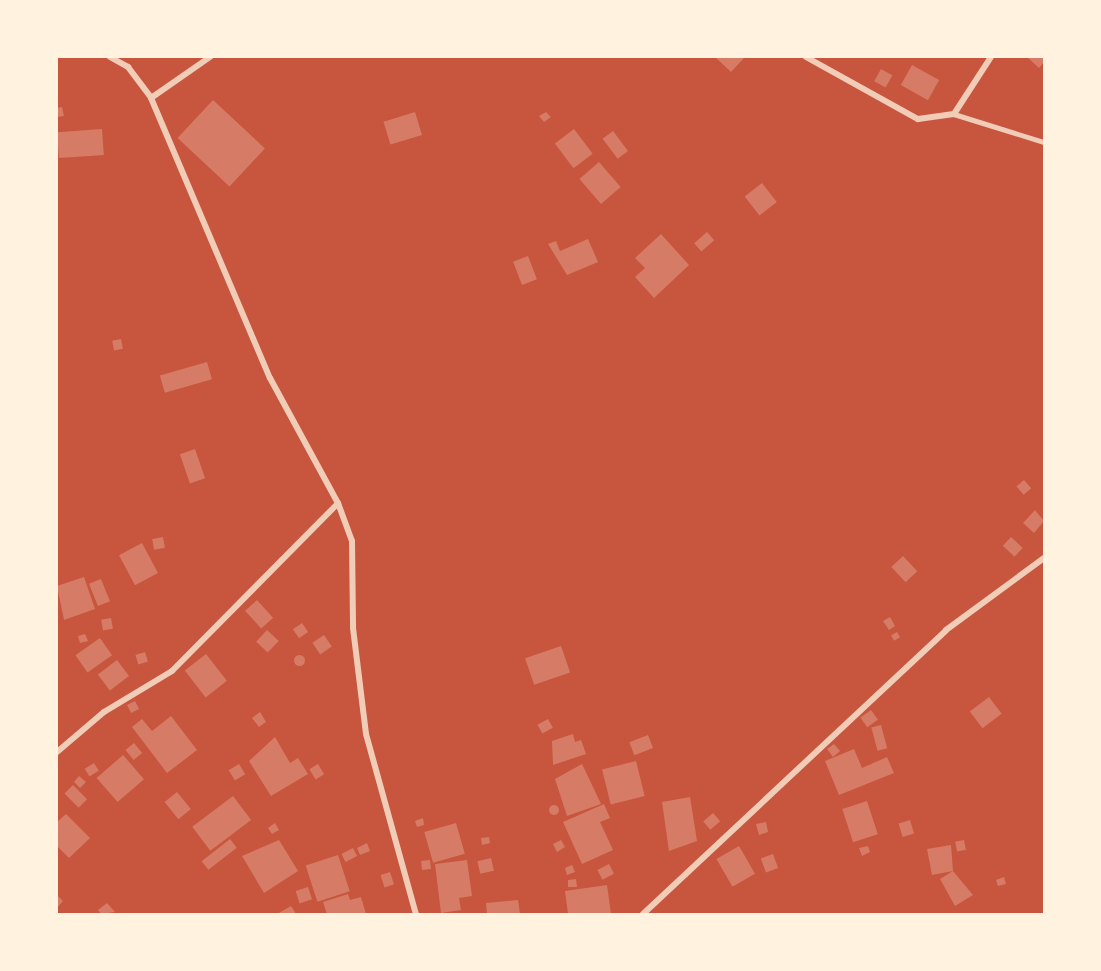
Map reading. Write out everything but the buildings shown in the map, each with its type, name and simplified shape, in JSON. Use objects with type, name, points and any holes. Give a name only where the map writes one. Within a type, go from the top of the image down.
[{"type":"street","points":[[110,57],[128,67],[152,98],[270,378],[338,503],[352,541],[353,628],[366,734],[416,914]]},
{"type":"street","points":[[152,98],[210,57]]},
{"type":"street","points":[[806,57],[918,119],[954,114],[992,57]]},
{"type":"street","points":[[57,752],[104,712],[172,671],[338,503]]},
{"type":"street","points":[[643,914],[946,630],[1044,558]]},
{"type":"lane","points":[[954,114],[1044,142]]}]
